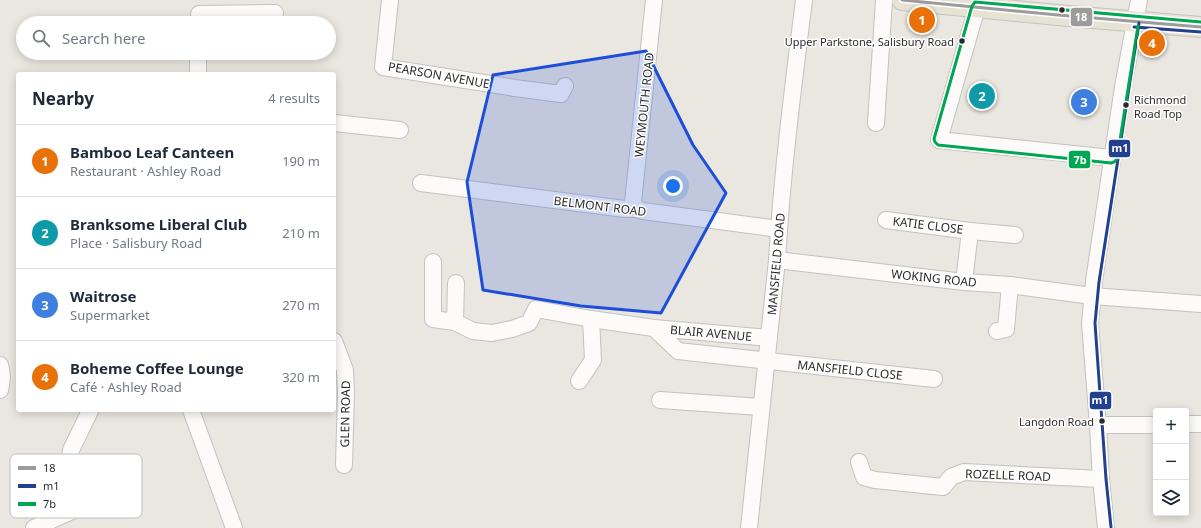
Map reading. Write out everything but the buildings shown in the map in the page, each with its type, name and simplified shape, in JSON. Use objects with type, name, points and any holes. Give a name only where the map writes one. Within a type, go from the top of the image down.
[{"type":"main road","points":[[902,0],[1201,27]]},
{"type":"street","name":"PEARSON AVENUE","points":[[390,0],[381,70],[563,94]]},
{"type":"street","name":"WEYMOUTH ROAD","points":[[636,209],[634,202],[654,0]]},
{"type":"street","name":"MANSFIELD ROAD","points":[[749,528],[777,260],[787,138],[804,0]]},
{"type":"street","points":[[876,123],[884,0]]},
{"type":"street","points":[[1106,528],[1090,323],[1092,296],[1112,158],[1134,22],[1139,0]]},
{"type":"street","points":[[977,7],[939,140],[1112,158]]},
{"type":"street","points":[[199,12],[275,13]]},
{"type":"street","points":[[198,60],[198,72]]},
{"type":"street","points":[[336,123],[400,130]]},
{"type":"street","name":"BELMONT ROAD","points":[[421,183],[625,210],[636,209],[640,211],[779,229]]},
{"type":"street","name":"KATIE CLOSE","points":[[886,220],[970,231],[1015,235]]},
{"type":"street","name":"KATIE CLOSE","points":[[964,282],[970,231]]},
{"type":"street","name":"WOKING ROAD","points":[[777,260],[964,282],[1010,285],[1092,296],[1201,304]]},
{"type":"street","points":[[433,262],[433,319],[455,322],[456,283]]},
{"type":"street","points":[[997,331],[1006,329],[1010,285]]},
{"type":"street","name":"BLAIR AVENUE","points":[[455,322],[473,331],[492,333],[512,329],[529,323],[536,310],[654,328],[769,338]]},
{"type":"street","points":[[578,380],[593,360],[591,319]]},
{"type":"street","name":"BLAIR AVENUE","points":[[654,328],[678,351],[766,361]]},
{"type":"street","name":"GLEN ROAD","points":[[336,346],[345,370],[346,392],[344,465]]},
{"type":"street","name":"MANSFIELD CLOSE","points":[[766,361],[934,379]]},
{"type":"street","points":[[0,365],[2,372],[0,390]]},
{"type":"street","points":[[660,400],[761,407]]},
{"type":"street","points":[[70,454],[90,412]]},
{"type":"street","points":[[193,412],[234,528]]},
{"type":"street","points":[[1189,424],[1201,424]]},
{"type":"street","points":[[1098,425],[1153,425]]},
{"type":"street","name":"ROZELLE ROAD","points":[[859,462],[864,477],[875,480],[943,487],[952,477],[964,472],[1101,479]]},
{"type":"street","points":[[34,528],[68,518]]},
{"type":"highlighted area","points":[[646,51],[693,145],[726,193],[661,313],[581,306],[483,290],[467,182],[493,75]]},
{"type":"transit line","name":"18","points":[[902,0],[1201,27]]},
{"type":"transit line","name":"7b","points":[[1138,26],[1117,159],[1114,162],[1111,163],[938,145],[935,142],[934,139],[972,6],[975,2],[1201,22]]},
{"type":"transit line","name":"m1","points":[[1111,527],[1106,479],[1095,323],[1099,282],[1139,23]]},
{"type":"transit line","name":"m1","points":[[1134,27],[1201,32]]},
{"type":"place","name":"Bamboo Leaf Canteen","points":[[922,20]]},
{"type":"place","name":"Upper Parkstone, Salisbury Road","points":[[962,41]]},
{"type":"place","name":"Boheme Coffee Lounge","points":[[1152,43]]},
{"type":"place","name":"Branksome Liberal Club","points":[[982,96]]},
{"type":"place","name":"Waitrose","points":[[1084,102]]},
{"type":"place","name":"Richmond Road Top","points":[[1126,105]]},
{"type":"place","name":"Langdon Road","points":[[1102,421]]}]
